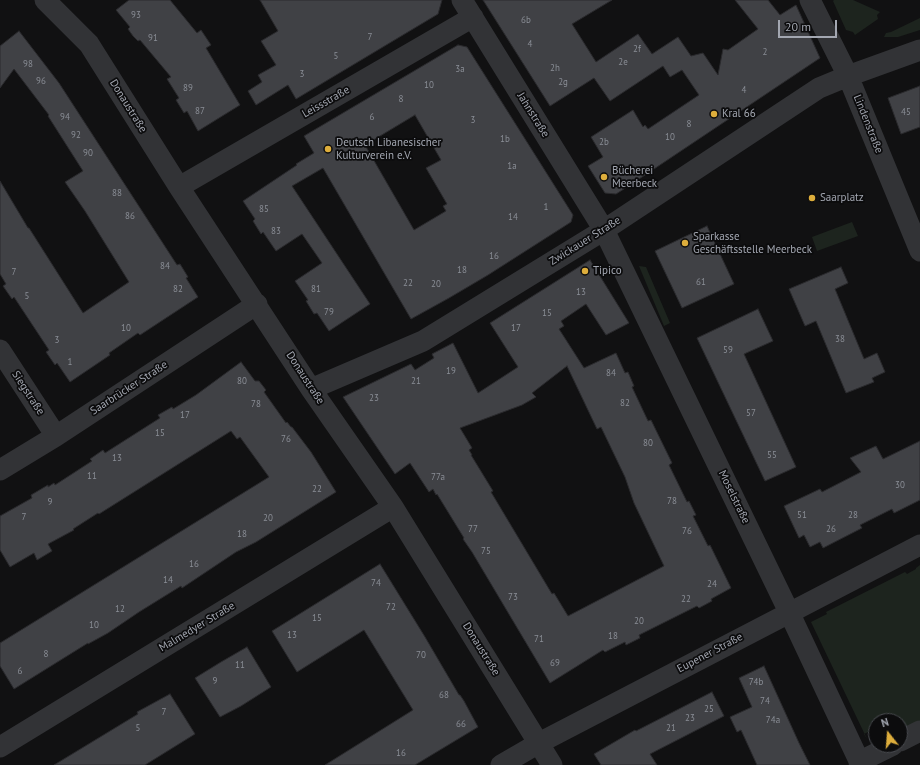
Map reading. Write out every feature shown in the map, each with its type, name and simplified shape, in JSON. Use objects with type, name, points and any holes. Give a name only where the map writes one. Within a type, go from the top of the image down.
[{"type":"street","name":"Donaustraße","points":[[45,0],[89,44],[311,389],[393,507],[552,765]]},
{"type":"street","name":"Lindenstraße","points":[[810,0],[848,76],[920,251]]},
{"type":"street","name":"Leissstraße","points":[[180,187],[467,8]]},
{"type":"street","name":"Jahnstraße","points":[[467,8],[604,230]]},
{"type":"street","name":"Zwickauer Straße","points":[[311,389],[423,341],[604,230],[819,88],[920,50]]},
{"type":"street","name":"Moselstraße","points":[[604,230],[789,612],[860,764]]},
{"type":"street","name":"Saarbrücker Straße","points":[[0,470],[56,436],[257,304]]},
{"type":"street","name":"Siegstraße","points":[[0,350],[56,436]]},
{"type":"street","name":"Malmedyer Straße","points":[[0,747],[393,507]]},
{"type":"street","name":"Eupener Straße","points":[[501,765],[539,743],[920,545]]},
{"type":"street","points":[[908,737],[920,731]]},
{"type":"street","points":[[860,764],[879,753]]},
{"type":"shaded area","points":[[853,0],[880,12],[877,15],[878,19],[855,35],[853,32],[846,30],[833,1]]},
{"type":"shaded area","points":[[920,18],[920,30],[898,37],[884,37],[886,33]]},
{"type":"shaded area","points":[[852,222],[858,236],[817,251],[812,237]]},
{"type":"shaded area","points":[[639,266],[646,267],[670,323],[664,326]]},
{"type":"shaded area","points":[[920,565],[920,724],[908,730],[908,713],[868,713],[868,732],[864,734],[811,622],[827,614],[826,612],[905,572],[907,574]]},
{"type":"building","points":[[129,0],[170,0],[197,33],[201,30],[211,45],[206,48],[240,105],[198,131],[187,111],[184,113],[176,100],[179,98],[167,79],[171,77],[140,40],[138,41],[133,36],[128,29],[130,27],[116,10]]},
{"type":"building","points":[[260,0],[442,0],[438,14],[296,99],[288,85],[256,105],[248,91],[262,82],[258,75],[276,65],[261,41],[278,31]]},
{"type":"building","points":[[483,0],[612,0],[572,24],[596,62],[638,34],[652,54],[678,37],[691,56],[703,53],[718,75],[723,49],[728,50],[758,29],[735,0],[768,0],[780,15],[796,5],[820,58],[616,194],[605,193],[588,166],[603,157],[591,137],[633,110],[643,127],[645,125],[648,129],[699,95],[682,70],[670,77],[663,66],[610,101],[594,78],[550,106]]},
{"type":"building","points":[[19,31],[59,83],[177,265],[180,264],[188,277],[186,278],[198,297],[140,335],[138,333],[109,353],[110,355],[70,382],[57,363],[55,365],[46,352],[49,350],[14,297],[12,299],[3,286],[6,284],[0,274],[0,181],[28,228],[83,313],[129,282],[85,211],[65,182],[83,171],[48,116],[49,115],[14,69],[0,88],[0,46]]},
{"type":"building","points":[[458,45],[467,47],[573,215],[571,222],[488,275],[411,319],[323,168],[292,186],[370,304],[329,331],[317,313],[314,314],[306,301],[308,300],[295,281],[322,263],[302,234],[276,251],[263,232],[261,234],[253,221],[255,219],[243,201],[314,153],[304,136]],"holes":[[[415,115],[441,160],[426,168],[447,204],[443,206],[446,211],[414,230],[365,145]]]},
{"type":"building","points":[[920,86],[920,127],[901,134],[888,98]]},
{"type":"building","points":[[707,226],[734,284],[682,308],[655,251]]},
{"type":"building","points":[[590,260],[629,323],[606,335],[586,304],[561,321],[564,326],[559,329],[584,368],[616,353],[625,373],[628,372],[634,386],[632,387],[648,421],[651,420],[672,463],[669,465],[687,502],[689,501],[696,515],[693,516],[708,546],[710,545],[731,588],[711,599],[712,601],[699,608],[697,606],[639,635],[640,638],[626,645],[625,642],[605,652],[603,650],[550,683],[437,494],[436,495],[433,489],[429,492],[410,463],[395,474],[343,397],[411,364],[415,370],[434,358],[432,354],[453,343],[478,393],[518,367],[490,323]],"holes":[[[567,366],[597,429],[601,427],[625,477],[634,503],[664,566],[568,616],[554,593],[552,594],[491,492],[493,491],[471,455],[469,450],[472,448],[460,428],[522,405],[536,397],[532,393]]]},
{"type":"building","points":[[841,267],[848,283],[835,289],[864,359],[877,353],[885,372],[872,378],[874,382],[846,393],[816,321],[805,326],[789,289]]},
{"type":"building","points":[[758,309],[773,341],[744,354],[796,467],[765,481],[697,338]]},
{"type":"building","points":[[241,362],[255,381],[259,381],[266,390],[264,392],[286,423],[287,422],[292,427],[311,452],[336,492],[256,542],[236,552],[182,588],[181,586],[108,633],[88,643],[14,689],[0,666],[0,643],[269,477],[240,437],[237,439],[231,431],[99,514],[98,513],[73,529],[74,530],[48,544],[52,551],[37,560],[34,553],[10,567],[0,550],[0,516],[32,498],[31,495],[48,485],[48,487],[54,483],[55,485],[92,461],[90,459],[103,450],[105,453],[160,418],[158,415],[172,407],[173,409],[196,395]]},
{"type":"building","points":[[920,441],[920,500],[894,513],[892,509],[860,525],[862,528],[823,548],[820,542],[810,547],[804,535],[799,538],[784,506],[820,489],[822,492],[861,472],[850,458],[876,446],[883,459]]},
{"type":"building","points":[[380,564],[464,701],[478,727],[415,765],[325,765],[413,710],[364,630],[297,672],[272,631]]},
{"type":"building","points":[[247,647],[271,687],[220,717],[195,678]]},
{"type":"building","points":[[764,666],[810,765],[757,765],[741,730],[737,732],[730,717],[752,707],[739,678]]},
{"type":"building","points":[[712,692],[724,716],[650,754],[657,765],[601,765],[594,754],[635,730],[636,731]]},
{"type":"building","points":[[170,694],[195,734],[145,765],[54,765],[138,714],[137,712]]},
{"type":"place","name":"Kral 66","points":[[714,114]]},
{"type":"place","name":"Deutsch Libanesischer Kulturverein e.V.","points":[[328,149]]},
{"type":"place","name":"Bücherei Meerbeck","points":[[604,177]]},
{"type":"place","name":"Saarplatz","points":[[812,198]]},
{"type":"place","name":"Sparkasse Geschäftsstelle Meerbeck","points":[[685,243]]},
{"type":"place","name":"Tipico","points":[[585,271]]}]
